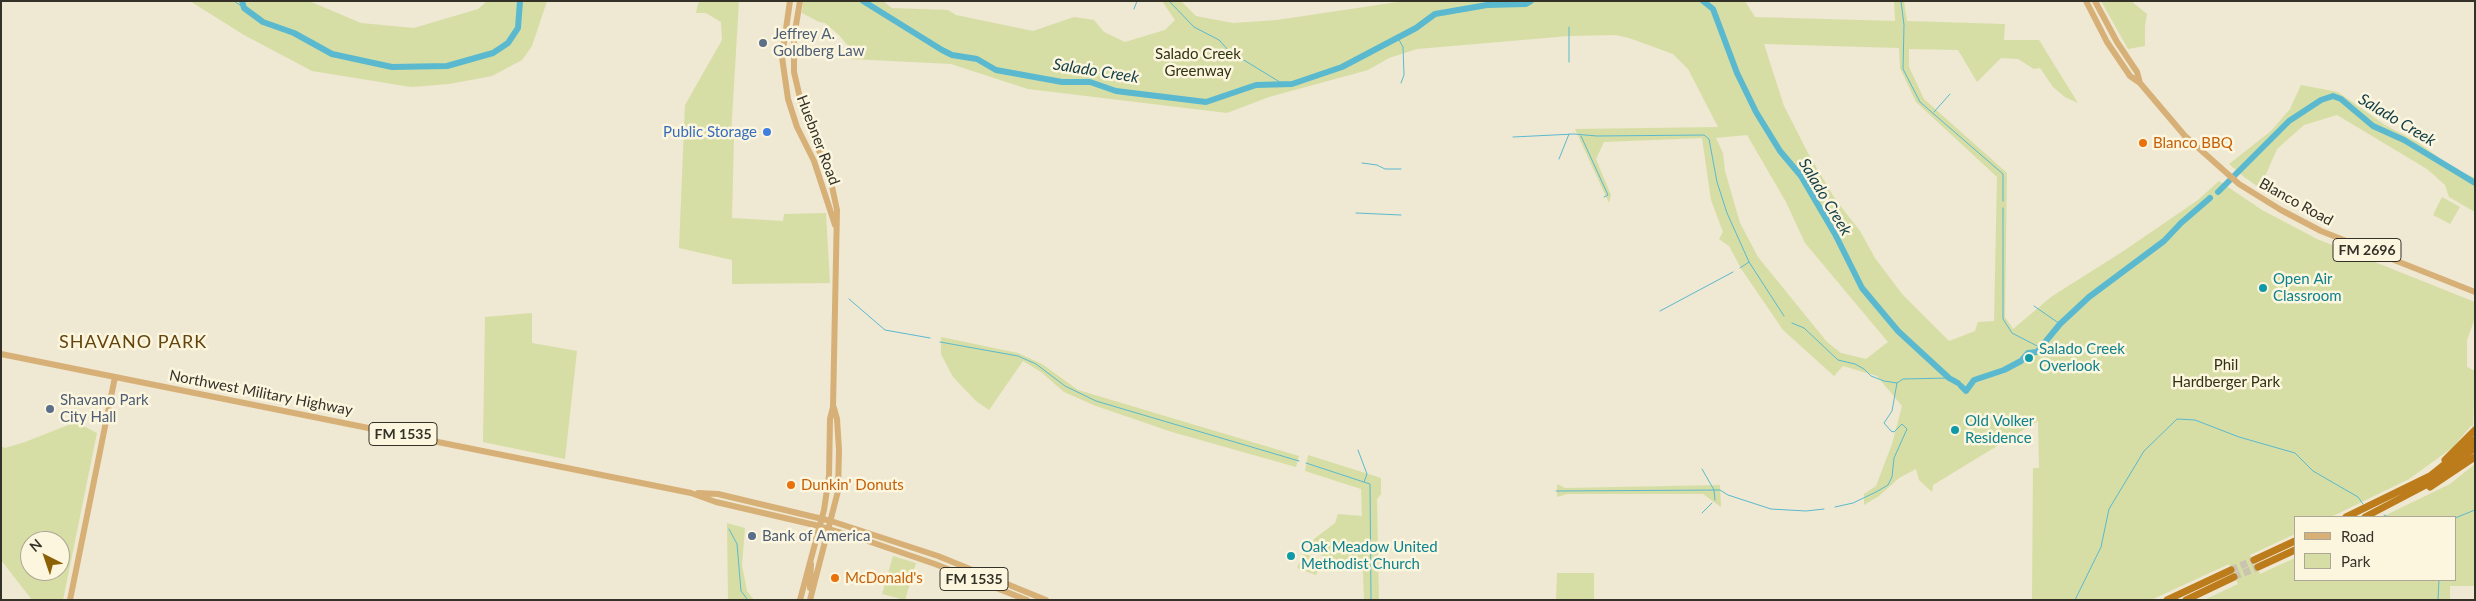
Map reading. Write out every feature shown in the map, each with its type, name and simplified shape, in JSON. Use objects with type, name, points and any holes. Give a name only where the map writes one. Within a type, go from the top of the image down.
[{"type":"highway","points":[[2409,488],[2449,456],[2475,430]]},
{"type":"highway","points":[[2348,516],[2409,488],[2437,471],[2475,440]]},
{"type":"highway","points":[[2402,499],[2440,476],[2475,448]]},
{"type":"highway","points":[[2367,516],[2446,477],[2475,457]]},
{"type":"highway","points":[[2294,542],[2256,563],[2294,550]]},
{"type":"highway","points":[[2167,600],[2233,574],[2186,600]]},
{"type":"main road","name":"Huebner Road","points":[[790,1],[783,36],[783,74],[797,127],[819,174],[835,226]]},
{"type":"main road","name":"Huebner Road","points":[[800,1],[794,37],[794,72],[803,111],[827,171],[837,210],[835,226],[833,407],[830,419],[829,476],[821,518],[800,600]]},
{"type":"main road","name":"Blanco Road","points":[[2086,1],[2116,56],[2130,76],[2140,83],[2177,128],[2220,168],[2263,200],[2321,231],[2475,292]]},
{"type":"main road","name":"Blanco Road","points":[[2095,1],[2136,72],[2140,83]]},
{"type":"main road","points":[[819,174],[827,171]]},
{"type":"main road","name":"Northwest Military Highway","points":[[1,354],[692,493],[718,494],[821,518],[938,556],[1046,600]]},
{"type":"main road","points":[[70,600],[114,377]]},
{"type":"main road","name":"Huebner Road","points":[[810,600],[831,521],[839,477],[837,419],[833,407]]},
{"type":"main road","points":[[829,439],[838,439]]},
{"type":"main road","name":"Northwest Military Highway","points":[[692,493],[716,502],[828,528],[928,561],[1028,600]]},
{"type":"main road","points":[[805,600],[812,550]]},
{"type":"green space","points":[[190,1],[309,1],[361,23],[414,28],[478,9],[487,1],[547,1],[532,46],[522,60],[492,76],[449,84],[411,87],[312,71],[244,35]]},
{"type":"green space","points":[[700,1],[739,1],[731,135],[734,135],[732,218],[783,221],[784,214],[826,213],[830,283],[732,284],[732,260],[679,248],[685,105],[722,40],[721,22],[706,13],[696,13]]},
{"type":"green space","points":[[803,1],[883,1],[892,8],[948,10],[956,15],[1033,31],[1074,17],[1094,20],[1104,32],[1125,42],[1165,30],[1175,20],[1162,1],[1181,1],[1196,16],[1233,23],[1277,20],[1404,1],[1745,1],[1755,17],[1895,21],[1894,1],[1904,1],[1907,21],[2005,24],[2004,40],[2039,40],[2078,103],[2065,97],[2053,87],[2040,68],[2034,69],[2018,59],[2001,58],[1977,82],[1958,50],[1909,49],[1909,67],[1924,99],[2007,173],[2005,317],[2013,329],[2051,297],[2125,250],[2198,200],[2219,181],[2262,210],[2317,239],[2475,302],[2475,318],[2467,340],[2467,367],[2475,371],[2473,427],[2471,426],[2452,448],[2409,479],[2333,516],[2294,516],[2294,534],[2250,555],[2260,574],[2294,558],[2294,581],[2456,581],[2456,516],[2384,516],[2450,484],[2475,464],[2475,586],[2450,586],[2450,600],[2204,600],[2238,584],[2229,564],[2151,600],[2032,600],[2033,468],[2039,468],[2038,421],[1933,485],[1932,492],[1919,480],[1916,469],[1899,478],[1879,496],[1864,505],[1864,494],[1876,486],[1892,444],[1902,406],[1877,376],[1843,366],[1834,376],[1783,330],[1742,270],[1729,246],[1719,239],[1723,232],[1711,200],[1702,138],[1604,142],[1596,159],[1611,195],[1609,203],[1575,129],[1718,127],[1688,69],[1673,54],[1629,38],[1616,35],[1569,36],[1417,49],[1389,58],[1368,70],[1269,97],[1227,113],[1028,89],[951,64],[851,59],[850,48],[839,35],[825,23],[802,13]],"holes":[[[1764,44],[1899,48],[1900,68],[1916,102],[1997,177],[1994,321],[1978,322],[1975,331],[1949,341],[1902,294],[1875,258],[1860,231],[1835,199],[1808,153],[1784,106]],[[1747,135],[1786,202],[1805,243],[1888,342],[1866,359],[1841,353],[1827,342],[1758,257],[1740,223],[1725,171],[1723,153],[1716,138]]]},
{"type":"green space","points":[[2101,1],[2131,1],[2147,14],[2145,46],[2128,49]]},
{"type":"green space","points":[[2301,85],[2338,92],[2385,125],[2419,143],[2453,168],[2475,178],[2475,212],[2449,197],[2445,185],[2427,169],[2337,115],[2304,125],[2277,149],[2260,188],[2244,177],[2229,164],[2271,131],[2290,109]]},
{"type":"green space","points":[[2442,197],[2460,207],[2450,224],[2433,215]]},
{"type":"green space","points":[[532,313],[532,343],[577,351],[565,459],[483,442],[485,317]]},
{"type":"green space","points":[[941,337],[1018,353],[1042,364],[1078,390],[1299,456],[1296,467],[1172,432],[1096,406],[1064,392],[1041,372],[1023,361],[989,410],[976,401],[953,377],[941,354]]},
{"type":"green space","points":[[76,422],[97,433],[70,566],[70,531],[20,531],[20,581],[67,581],[63,600],[32,600],[1,560],[1,446],[5,448]]},
{"type":"green space","points":[[1308,455],[1381,478],[1381,494],[1377,499],[1379,600],[1364,600],[1363,572],[1310,551],[1314,539],[1335,523],[1338,514],[1362,516],[1361,489],[1305,471]]},
{"type":"green space","points":[[1557,484],[1565,488],[1720,485],[1721,507],[1703,494],[1567,494],[1557,497]]},
{"type":"green space","points":[[727,523],[745,528],[742,565],[747,591],[754,600],[728,600]]},
{"type":"green space","points":[[1304,553],[1322,561],[1316,575],[1297,568]]},
{"type":"green space","points":[[893,556],[916,563],[905,600],[882,594]]},
{"type":"green space","points":[[1557,573],[1594,573],[1594,600],[1556,600]]},
{"type":"waterway","name":"Salado Creek","points":[[234,1],[244,8]]},
{"type":"waterway","name":"Salado Creek","points":[[242,1],[244,8],[263,22],[294,33],[332,54],[392,67],[447,66],[493,53],[508,43],[518,28],[520,1]]},
{"type":"waterway","name":"Salado Creek","points":[[863,1],[942,50],[952,55],[977,59],[996,70],[1062,82],[1090,82],[1116,91],[1206,102],[1256,85],[1292,84],[1342,67],[1416,28],[1435,14],[1487,5],[1526,4],[1531,1]]},
{"type":"waterway","points":[[1134,9],[1137,1]]},
{"type":"waterway","points":[[1169,1],[1194,27],[1219,40],[1229,51],[1283,84]]},
{"type":"waterway","name":"Salado Creek","points":[[1703,1],[1713,9],[1737,73],[1756,112],[1780,151],[1801,176],[1835,234],[1862,288],[1898,331],[1949,378],[1958,383]]},
{"type":"waterway","points":[[1901,1],[1904,25],[1903,69],[1920,102],[2003,174],[2003,201]]},
{"type":"waterway","points":[[1569,27],[1569,62]]},
{"type":"waterway","points":[[1398,38],[1403,47],[1404,75],[1401,83]]},
{"type":"waterway","points":[[1934,112],[1950,94]]},
{"type":"waterway","name":"Salado Creek","points":[[2218,192],[2289,121],[2321,100],[2333,96],[2341,99],[2373,126],[2404,140],[2475,183]]},
{"type":"waterway","points":[[1559,159],[1569,134]]},
{"type":"waterway","points":[[1513,137],[1574,134],[1597,136],[1704,135],[1709,139],[1717,182],[1727,213],[1749,262],[1784,316]]},
{"type":"waterway","points":[[1581,136],[1608,195],[1604,197]]},
{"type":"waterway","points":[[1362,163],[1377,165],[1385,169],[1401,169]]},
{"type":"waterway","name":"Salado Creek","points":[[1961,386],[1966,391],[1974,380],[2004,370],[2021,361],[2028,353],[2037,352],[2060,324],[2089,297],[2164,241],[2181,223],[2210,198]]},
{"type":"waterway","points":[[2003,208],[2003,319],[2012,333],[2041,348]]},
{"type":"waterway","points":[[1356,213],[1401,215]]},
{"type":"waterway","points":[[1740,268],[1749,262]]},
{"type":"waterway","points":[[1660,311],[1733,272]]},
{"type":"waterway","points":[[849,299],[885,330],[930,338]]},
{"type":"waterway","points":[[2034,306],[2060,324]]},
{"type":"waterway","points":[[1792,323],[1804,328],[1838,360],[1855,364],[1871,376],[1884,381],[1897,383],[1903,379],[1949,378]]},
{"type":"waterway","points":[[940,342],[1018,356],[1036,364],[1065,386],[1096,401],[1299,461]]},
{"type":"waterway","points":[[1835,507],[1853,503],[1888,485],[1892,477],[1894,458],[1907,429],[1902,424],[1894,432],[1884,423],[1892,411],[1897,383]]},
{"type":"waterway","points":[[2075,600],[2101,547],[2109,509],[2144,451],[2177,419],[2195,420],[2239,437],[2295,453],[2313,471],[2358,497],[2363,504]]},
{"type":"waterway","points":[[1358,450],[1367,474],[1364,482]]},
{"type":"waterway","points":[[1306,463],[1370,484],[1371,600]]},
{"type":"waterway","points":[[1702,469],[1714,490],[1715,500]]},
{"type":"waterway","points":[[1556,491],[1720,490],[1728,495],[1771,509],[1806,511],[1824,509]]},
{"type":"waterway","points":[[1702,513],[1712,503]]},
{"type":"waterway","points":[[2456,518],[2475,510]]},
{"type":"waterway","points":[[729,529],[737,544],[741,591],[748,600]]},
{"type":"waterway","points":[[2438,600],[2439,581]]},
{"type":"tunnel","points":[[2231,570],[2254,560]]},
{"type":"tunnel","points":[[2234,577],[2258,567]]},
{"type":"place","name":"Jeffrey A. Goldberg Law","points":[[763,43]]},
{"type":"place","name":"Public Storage","points":[[767,132]]},
{"type":"place","name":"Blanco BBQ","points":[[2143,143]]},
{"type":"place","name":"Open Air Classroom","points":[[2263,288]]},
{"type":"place","name":"Salado Creek Overlook","points":[[2029,358]]},
{"type":"place","name":"Shavano Park City Hall","points":[[50,409]]},
{"type":"place","name":"Old Volker Residence","points":[[1955,430]]},
{"type":"place","name":"Dunkin' Donuts","points":[[791,485]]},
{"type":"place","name":"Bank of America","points":[[752,536]]},
{"type":"place","name":"Oak Meadow United Methodist Church","points":[[1291,556]]},
{"type":"place","name":"McDonald's","points":[[835,578]]},
{"type":"district","name":"SHAVANO PARK","points":[[133,342]]},
{"type":"park label","name":"Salado Creek Greenway","points":[[1198,62]]},
{"type":"park label","name":"Phil Hardberger Park","points":[[2226,374]]}]
